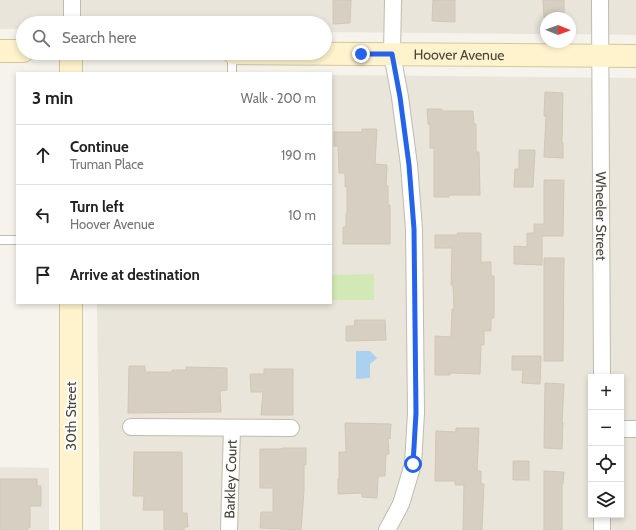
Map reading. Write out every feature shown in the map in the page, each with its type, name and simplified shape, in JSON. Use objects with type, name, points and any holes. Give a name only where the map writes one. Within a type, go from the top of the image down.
[{"type":"street","points":[[72,0],[72,16]]},
{"type":"street","points":[[386,530],[401,504],[413,464],[416,413],[414,229],[408,157],[400,97],[392,54],[393,0]]},
{"type":"street","name":"Wheeler Street","points":[[600,0],[602,374]]},
{"type":"street","points":[[0,51],[16,51]]},
{"type":"street","name":"Hoover Avenue","points":[[332,54],[636,56]]},
{"type":"street","points":[[72,60],[72,72]]},
{"type":"street","name":"30th Street","points":[[72,304],[72,530]]},
{"type":"street","name":"Barkley Court","points":[[131,427],[291,428]]},
{"type":"street","name":"Barkley Court","points":[[229,530],[232,428]]},
{"type":"street","points":[[624,429],[636,429]]},
{"type":"street","points":[[602,518],[602,530]]},
{"type":"lane","points":[[232,72],[233,60]]},
{"type":"lane","points":[[0,240],[16,240]]},
{"type":"shaded area","points":[[0,0],[636,0],[636,35],[576,34],[576,12],[540,12],[540,34],[332,32],[332,16],[16,16],[16,29],[0,29]]},
{"type":"shaded area","points":[[332,75],[636,78],[636,530],[100,530],[97,304],[332,304]]},
{"type":"shaded area","points":[[0,467],[49,468],[49,530],[0,530]]},
{"type":"green space","points":[[374,274],[374,300],[332,300],[332,275]]},
{"type":"water","points":[[356,351],[370,351],[377,358],[370,364],[370,378],[356,379]]},
{"type":"building","points":[[333,0],[351,0],[350,23],[333,24]]},
{"type":"building","points":[[433,0],[455,0],[455,22],[432,21]]},
{"type":"building","points":[[543,0],[564,0],[564,12],[544,12]]},
{"type":"building","points":[[545,92],[563,93],[563,158],[544,157],[546,116],[544,116]]},
{"type":"building","points":[[427,109],[442,109],[442,111],[473,111],[474,124],[476,124],[476,152],[479,152],[480,195],[449,195],[449,197],[434,197],[434,148],[430,148],[430,124],[428,124]]},
{"type":"building","points":[[362,129],[377,129],[375,164],[387,165],[386,186],[388,186],[388,205],[390,205],[390,244],[343,244],[343,227],[346,227],[347,213],[347,187],[345,187],[345,173],[339,173],[338,146],[334,146],[334,132],[362,132]]},
{"type":"building","points":[[519,150],[535,150],[533,187],[514,187],[515,169],[519,169]]},
{"type":"building","points":[[544,180],[564,180],[563,236],[542,236],[542,265],[514,264],[514,246],[527,247],[527,233],[534,233],[534,224],[544,224]]},
{"type":"building","points":[[457,233],[481,233],[481,262],[491,262],[491,276],[494,276],[494,318],[491,318],[491,331],[484,331],[484,345],[481,345],[480,374],[450,373],[450,375],[435,375],[435,336],[451,337],[452,309],[454,309],[453,285],[451,285],[452,248],[435,248],[435,235],[457,235]]},
{"type":"building","points":[[544,258],[564,258],[563,361],[544,361]]},
{"type":"building","points":[[355,320],[385,320],[386,340],[346,341],[346,326],[354,326]]},
{"type":"building","points":[[512,356],[541,356],[540,384],[522,383],[523,370],[512,370]]},
{"type":"building","points":[[129,366],[145,366],[145,372],[172,372],[172,370],[186,370],[186,367],[227,368],[227,390],[220,391],[221,412],[128,413]]},
{"type":"building","points":[[264,369],[293,369],[293,415],[261,415],[263,392],[251,392],[250,374],[264,374]]},
{"type":"building","points":[[545,383],[564,384],[562,449],[544,448]]},
{"type":"building","points":[[345,423],[391,424],[390,439],[388,438],[389,454],[386,454],[385,476],[378,476],[377,498],[362,497],[362,493],[338,494],[339,452],[346,452]]},
{"type":"building","points":[[456,428],[479,428],[477,471],[481,471],[481,484],[484,484],[482,530],[463,530],[464,485],[455,485],[455,481],[435,481],[436,431],[456,432]]},
{"type":"building","points":[[306,448],[301,530],[260,528],[261,512],[273,512],[273,488],[260,488],[260,449]]},
{"type":"building","points":[[134,452],[182,452],[182,513],[187,513],[188,527],[184,527],[184,530],[164,530],[164,510],[143,510],[144,496],[133,496]]},
{"type":"building","points":[[513,461],[529,461],[529,480],[513,480]]},
{"type":"building","points":[[544,471],[564,472],[562,484],[562,530],[544,530]]},
{"type":"building","points":[[0,479],[37,479],[37,486],[41,486],[41,506],[30,506],[30,528],[27,528],[27,530],[0,530]]},
{"type":"route","points":[[361,54],[392,54],[400,97],[409,165],[414,229],[416,413],[413,464]]}]
